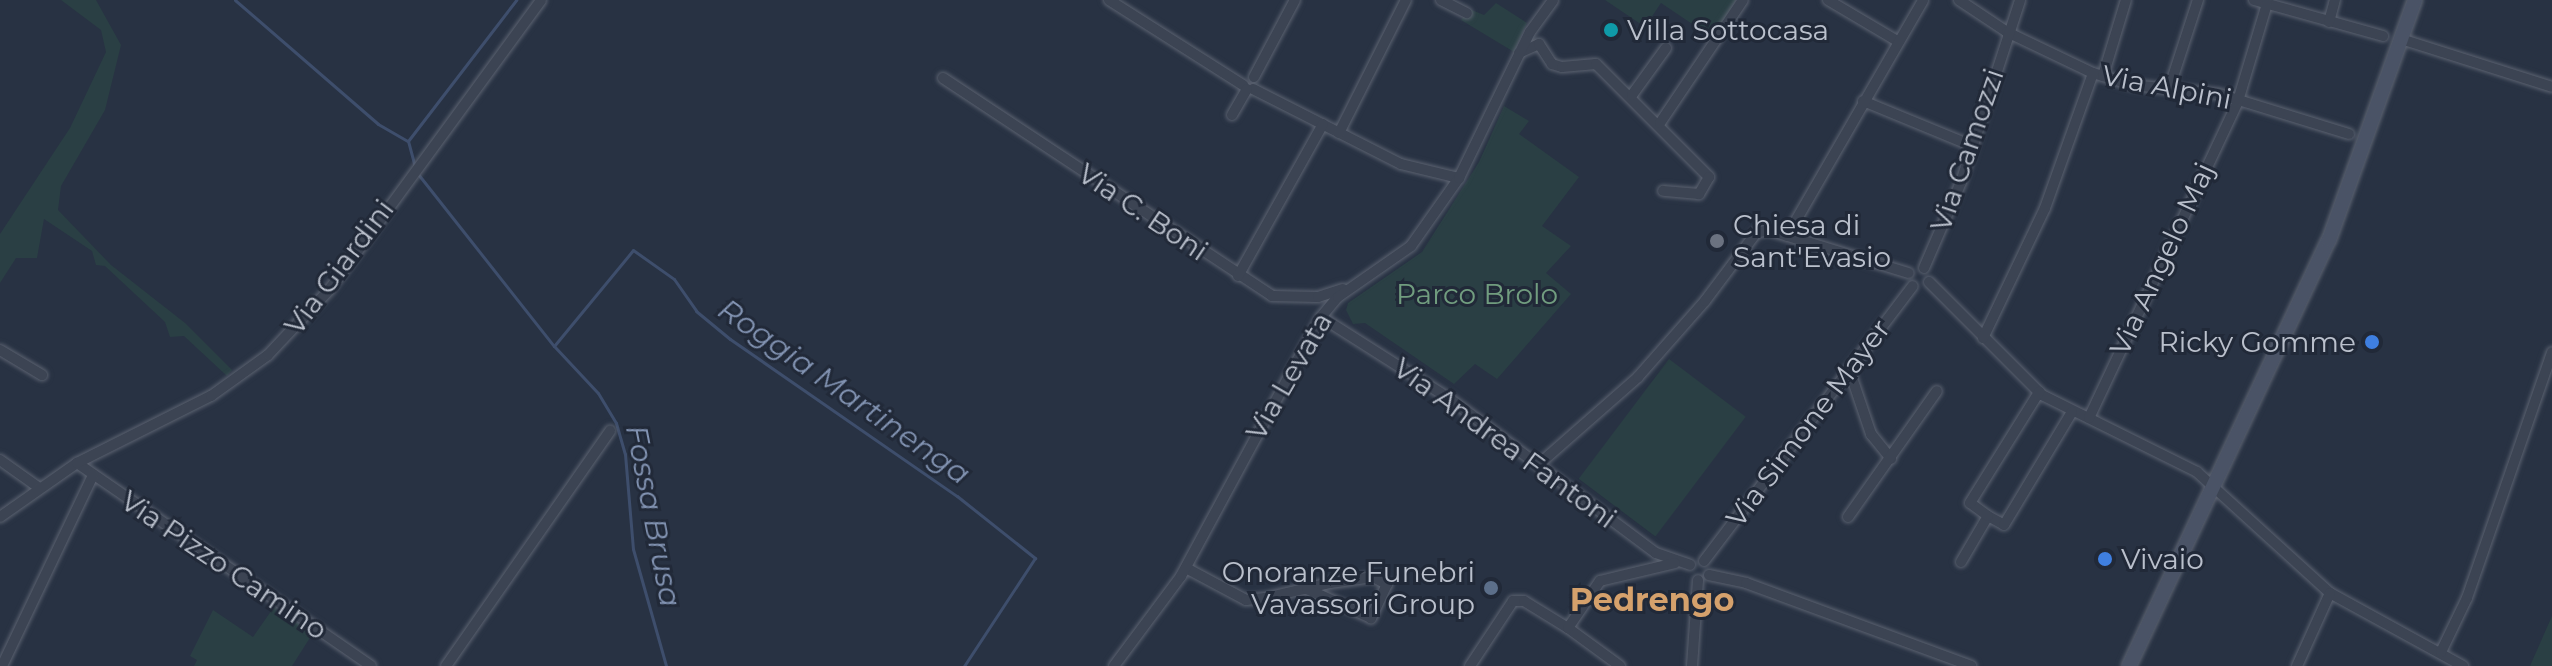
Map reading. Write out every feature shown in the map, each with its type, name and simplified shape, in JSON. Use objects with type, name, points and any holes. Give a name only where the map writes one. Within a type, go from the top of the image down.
[{"type":"street","name":"Via Giardini","points":[[0,517],[38,487],[77,463],[220,391],[296,329],[541,0]]},
{"type":"street","points":[[1109,0],[1232,76],[1250,82],[1339,133],[1401,164],[1459,178]]},
{"type":"street","points":[[1232,115],[1295,0]]},
{"type":"street","points":[[1339,133],[1406,0]]},
{"type":"street","points":[[1441,0],[1467,13]]},
{"type":"street","name":"Via Levata","points":[[1114,666],[1186,568],[1321,317],[1355,283],[1411,246],[1459,178],[1519,53],[1553,0]]},
{"type":"street","points":[[1660,123],[1743,0]]},
{"type":"street","points":[[1828,0],[1899,42]]},
{"type":"street","points":[[1787,236],[1923,0]]},
{"type":"street","name":"Via Alpini","points":[[1959,0],[2007,32],[2098,74],[2238,101],[2349,134]]},
{"type":"street","name":"Via Camozzi","points":[[1924,268],[1972,146],[2020,0]]},
{"type":"street","points":[[1983,338],[2045,208],[2126,0]]},
{"type":"street","points":[[2169,89],[2198,0]]},
{"type":"street","points":[[2254,0],[2383,36]]},
{"type":"street","points":[[2329,22],[2335,0]]},
{"type":"street","points":[[2129,666],[2212,483],[2329,240],[2415,0]]},
{"type":"street","name":"Via Angelo Maj","points":[[2089,418],[2238,101],[2267,4]]},
{"type":"street","points":[[1534,26],[1539,44],[1552,64],[1562,67],[1596,64],[1632,95],[1709,177],[1699,194],[1663,191]]},
{"type":"street","points":[[2401,39],[2552,87]]},
{"type":"street","points":[[1519,53],[1539,44]]},
{"type":"street","points":[[1632,95],[1666,48]]},
{"type":"street","name":"Via C. Boni","points":[[943,78],[1238,276],[1283,299],[1329,295],[1355,283]]},
{"type":"street","points":[[1863,101],[1972,146]]},
{"type":"street","points":[[1238,276],[1323,124]]},
{"type":"street","points":[[1538,465],[1638,377],[1705,301],[1752,237],[1768,230],[1909,273],[1924,268],[1929,282],[2039,392],[2212,483],[2330,593],[2463,666]]},
{"type":"street","points":[[1909,273],[1913,286],[1929,282]]},
{"type":"street","name":"Via Simone Mayer","points":[[1704,561],[1913,286]]},
{"type":"street","name":"Via Andrea Fantoni","points":[[1321,317],[1450,399],[1656,553],[1690,565]]},
{"type":"street","points":[[0,350],[42,375]]},
{"type":"street","points":[[2441,652],[2467,598],[2552,352]]},
{"type":"street","points":[[1849,369],[1871,434],[1891,459]]},
{"type":"street","points":[[1848,517],[1937,391]]},
{"type":"street","points":[[2039,392],[1970,503],[1988,516],[2004,525],[2072,412]]},
{"type":"street","points":[[446,666],[610,431]]},
{"type":"street","points":[[0,460],[38,487]]},
{"type":"street","name":"Via Pizzo Camino","points":[[77,463],[371,666]]},
{"type":"street","points":[[6,665],[93,475]]},
{"type":"street","points":[[1961,562],[1988,516]]},
{"type":"street","points":[[1698,580],[1691,576],[1690,565],[1704,561],[1709,575]]},
{"type":"street","points":[[1568,628],[1600,581],[1677,562]]},
{"type":"street","points":[[1186,568],[1246,600],[1373,577],[1387,584],[1371,618],[1307,589]]},
{"type":"street","points":[[1698,580],[1709,575],[1746,583],[1971,666]]},
{"type":"street","points":[[1692,666],[1698,580]]},
{"type":"street","points":[[2297,666],[2330,593]]},
{"type":"street","points":[[1470,666],[1513,601],[1524,601],[1620,666]]},
{"type":"street","points":[[2120,666],[2136,651]]},
{"type":"green space","points":[[61,0],[96,0],[121,45],[105,110],[61,186],[58,210],[111,265],[185,323],[232,370],[227,376],[184,336],[170,337],[165,322],[105,266],[96,265],[92,251],[44,219],[37,258],[16,258],[0,283],[0,234],[70,128],[106,52],[101,30]]},
{"type":"green space","points":[[1605,0],[1736,0],[1713,38],[1661,3],[1645,27]]},
{"type":"green space","points":[[1496,3],[1527,23],[1514,52],[1461,20],[1469,9],[1484,15]]},
{"type":"green space","name":"Parco Brolo","points":[[1504,106],[1529,121],[1519,134],[1579,177],[1542,226],[1571,246],[1546,273],[1571,294],[1497,379],[1475,364],[1454,384],[1365,323],[1353,324],[1346,310],[1348,303],[1422,252],[1479,162]]},
{"type":"green space","points":[[1669,359],[1746,417],[1655,537],[1579,479]]},
{"type":"green space","points":[[274,607],[313,633],[292,666],[194,666],[197,660],[190,656],[213,610],[253,637]]},
{"type":"green space","points":[[2552,616],[2552,666],[2530,666]]},
{"type":"waterway","points":[[235,0],[378,124],[408,141]]},
{"type":"waterway","points":[[415,167],[408,141],[516,0]]},
{"type":"waterway","name":"Fossa Brusa","points":[[418,174],[554,346],[598,393],[616,423],[625,454],[633,549],[666,666]]},
{"type":"waterway","name":"Roggia Martinenga","points":[[554,346],[633,250],[674,279],[696,311],[730,339],[957,496],[1035,558],[964,666]]},
{"type":"place","name":"Villa Sottocasa","points":[[1611,30]]},
{"type":"place","name":"Chiesa di Sant'Evasio","points":[[1717,241]]},
{"type":"place","name":"Ricky Gomme","points":[[2372,342]]},
{"type":"place","name":"Vivaio","points":[[2105,559]]},
{"type":"place","name":"Onoranze Funebri Vavassori Group","points":[[1491,588]]},
{"type":"district","name":"Pedrengo","points":[[1652,600]]}]
